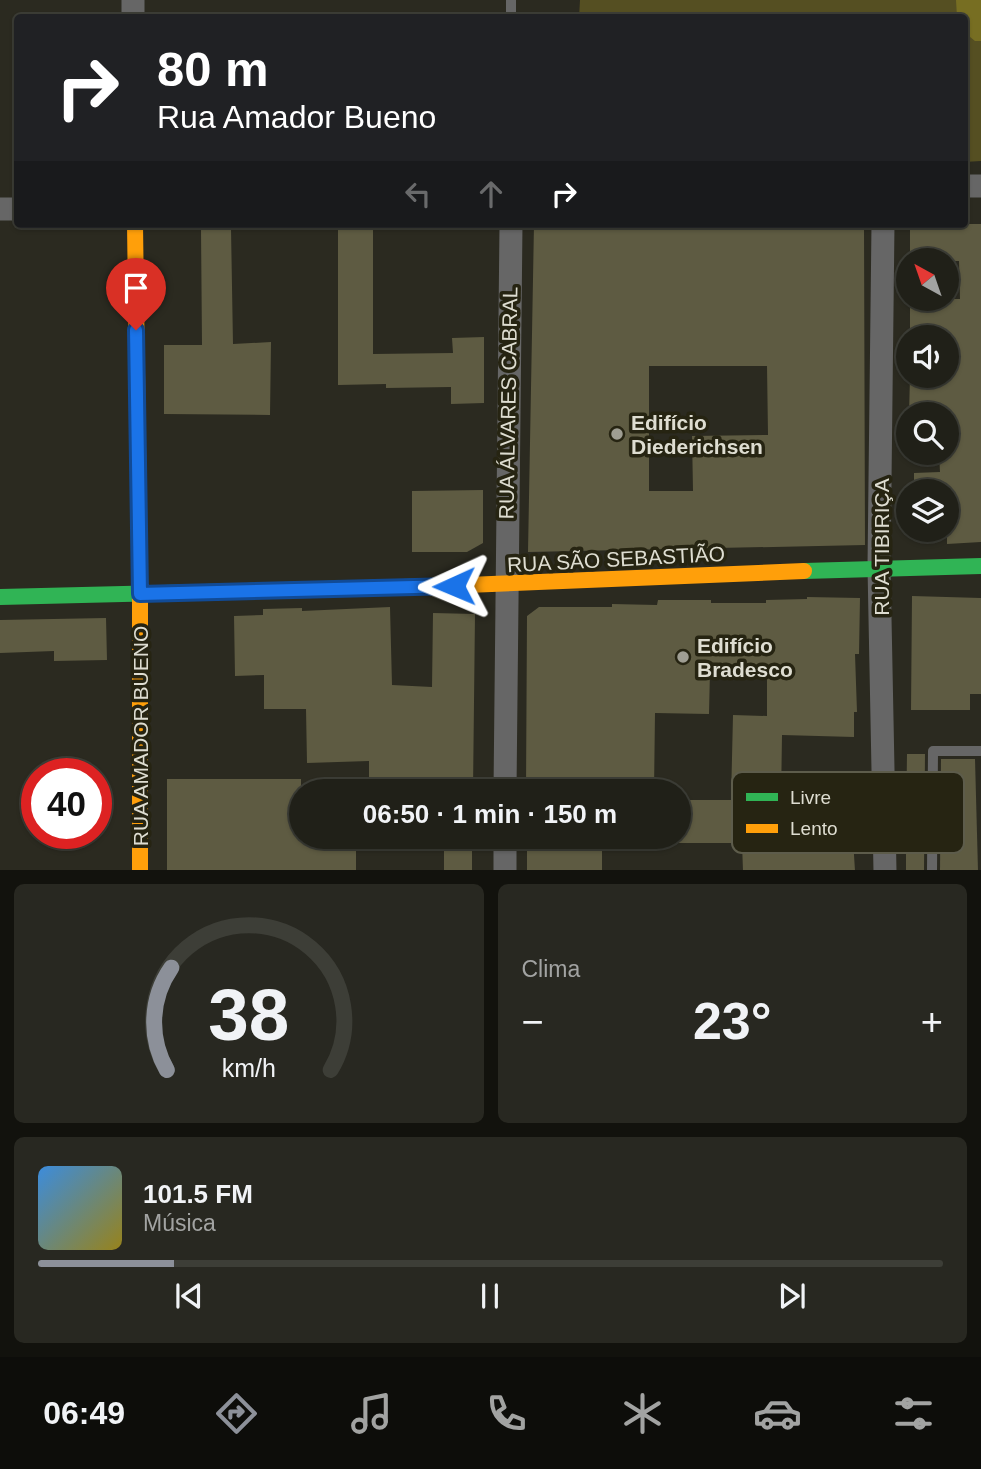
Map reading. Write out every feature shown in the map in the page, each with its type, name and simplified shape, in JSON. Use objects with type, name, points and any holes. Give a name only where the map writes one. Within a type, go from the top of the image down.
[{"type":"street","name":"RUA AMADOR BUENO","points":[[135,228],[140,594],[140,870]]},
{"type":"street","name":"RUA ÁLVARES CABRAL","points":[[505,779],[511,228]]},
{"type":"street","name":"RUA TIBIRIÇA","points":[[883,228],[879,567],[892,772]]},
{"type":"street","name":"RUA SÃO SEBASTIÃO","points":[[0,597],[506,585],[879,567],[981,566]]},
{"type":"street","points":[[505,849],[505,870]]},
{"type":"street","name":"RUA TIBIRIÇA","points":[[885,870],[891,853]]},
{"type":"lane","points":[[932,772],[933,751],[981,751]]},
{"type":"shaded area","points":[[580,0],[981,0],[981,161],[968,162],[968,14],[579,14]]},
{"type":"shaded area","points":[[956,0],[981,0],[981,41],[975,41],[968,35],[968,14],[957,14]]},
{"type":"building","points":[[968,224],[981,224],[981,542],[947,544],[959,542],[959,479],[914,479],[914,473],[940,472],[940,465],[959,465],[959,402],[909,402],[910,388],[959,388],[959,325],[910,325],[910,312],[959,312],[959,248],[910,248],[910,228],[968,228]]},
{"type":"building","points":[[231,228],[233,344],[271,342],[270,415],[164,414],[164,345],[202,345],[201,229]]},
{"type":"building","points":[[338,228],[373,228],[373,354],[453,353],[452,338],[484,337],[484,403],[451,404],[451,387],[386,388],[386,384],[338,385]]},
{"type":"building","points":[[534,228],[864,228],[865,545],[528,552]],"holes":[[[649,366],[767,366],[768,435],[692,436],[693,491],[649,491]]]},
{"type":"building","points":[[483,490],[483,543],[467,552],[412,552],[412,491]]},
{"type":"building","points":[[912,596],[981,598],[981,694],[970,694],[970,710],[911,710]]},
{"type":"building","points":[[807,597],[860,598],[859,654],[855,654],[857,712],[854,712],[854,737],[782,735],[781,772],[732,772],[732,843],[691,843],[691,800],[731,800],[733,715],[767,716],[767,671],[710,671],[709,714],[655,713],[654,779],[526,779],[527,616],[539,607],[657,605],[658,600],[766,603],[766,600]]},
{"type":"building","points":[[390,607],[392,685],[432,687],[433,613],[475,614],[473,779],[369,779],[369,761],[307,763],[306,709],[264,709],[264,675],[235,676],[234,616],[263,615],[263,609],[302,608],[302,611]]},
{"type":"building","points":[[106,618],[107,660],[54,661],[54,651],[0,653],[0,620]]},
{"type":"building","points":[[907,754],[925,754],[925,772],[907,772]]},
{"type":"building","points":[[941,759],[975,759],[978,870],[940,870],[940,853],[964,853],[964,772],[941,772]]},
{"type":"building","points":[[167,779],[289,779],[289,849],[356,849],[356,870],[167,870]]},
{"type":"building","points":[[444,849],[472,849],[472,870],[444,870]]},
{"type":"building","points":[[527,849],[602,849],[602,870],[527,870]]},
{"type":"building","points":[[742,853],[854,853],[855,870],[743,870]]},
{"type":"building","points":[[924,853],[924,870],[906,870],[906,854]]},
{"type":"traffic: fast","points":[[804,571],[981,566]]},
{"type":"traffic: fast","points":[[0,597],[443,586]]},
{"type":"traffic: slow","points":[[135,228],[140,594],[140,870]]},
{"type":"traffic: slow","points":[[443,586],[804,571]]},
{"type":"place","name":"Edifício Diederichsen","points":[[617,434]]},
{"type":"place","name":"Edifício Bradesco","points":[[683,657]]},
{"type":"route","points":[[136,330],[140,594],[454,586]]}]
